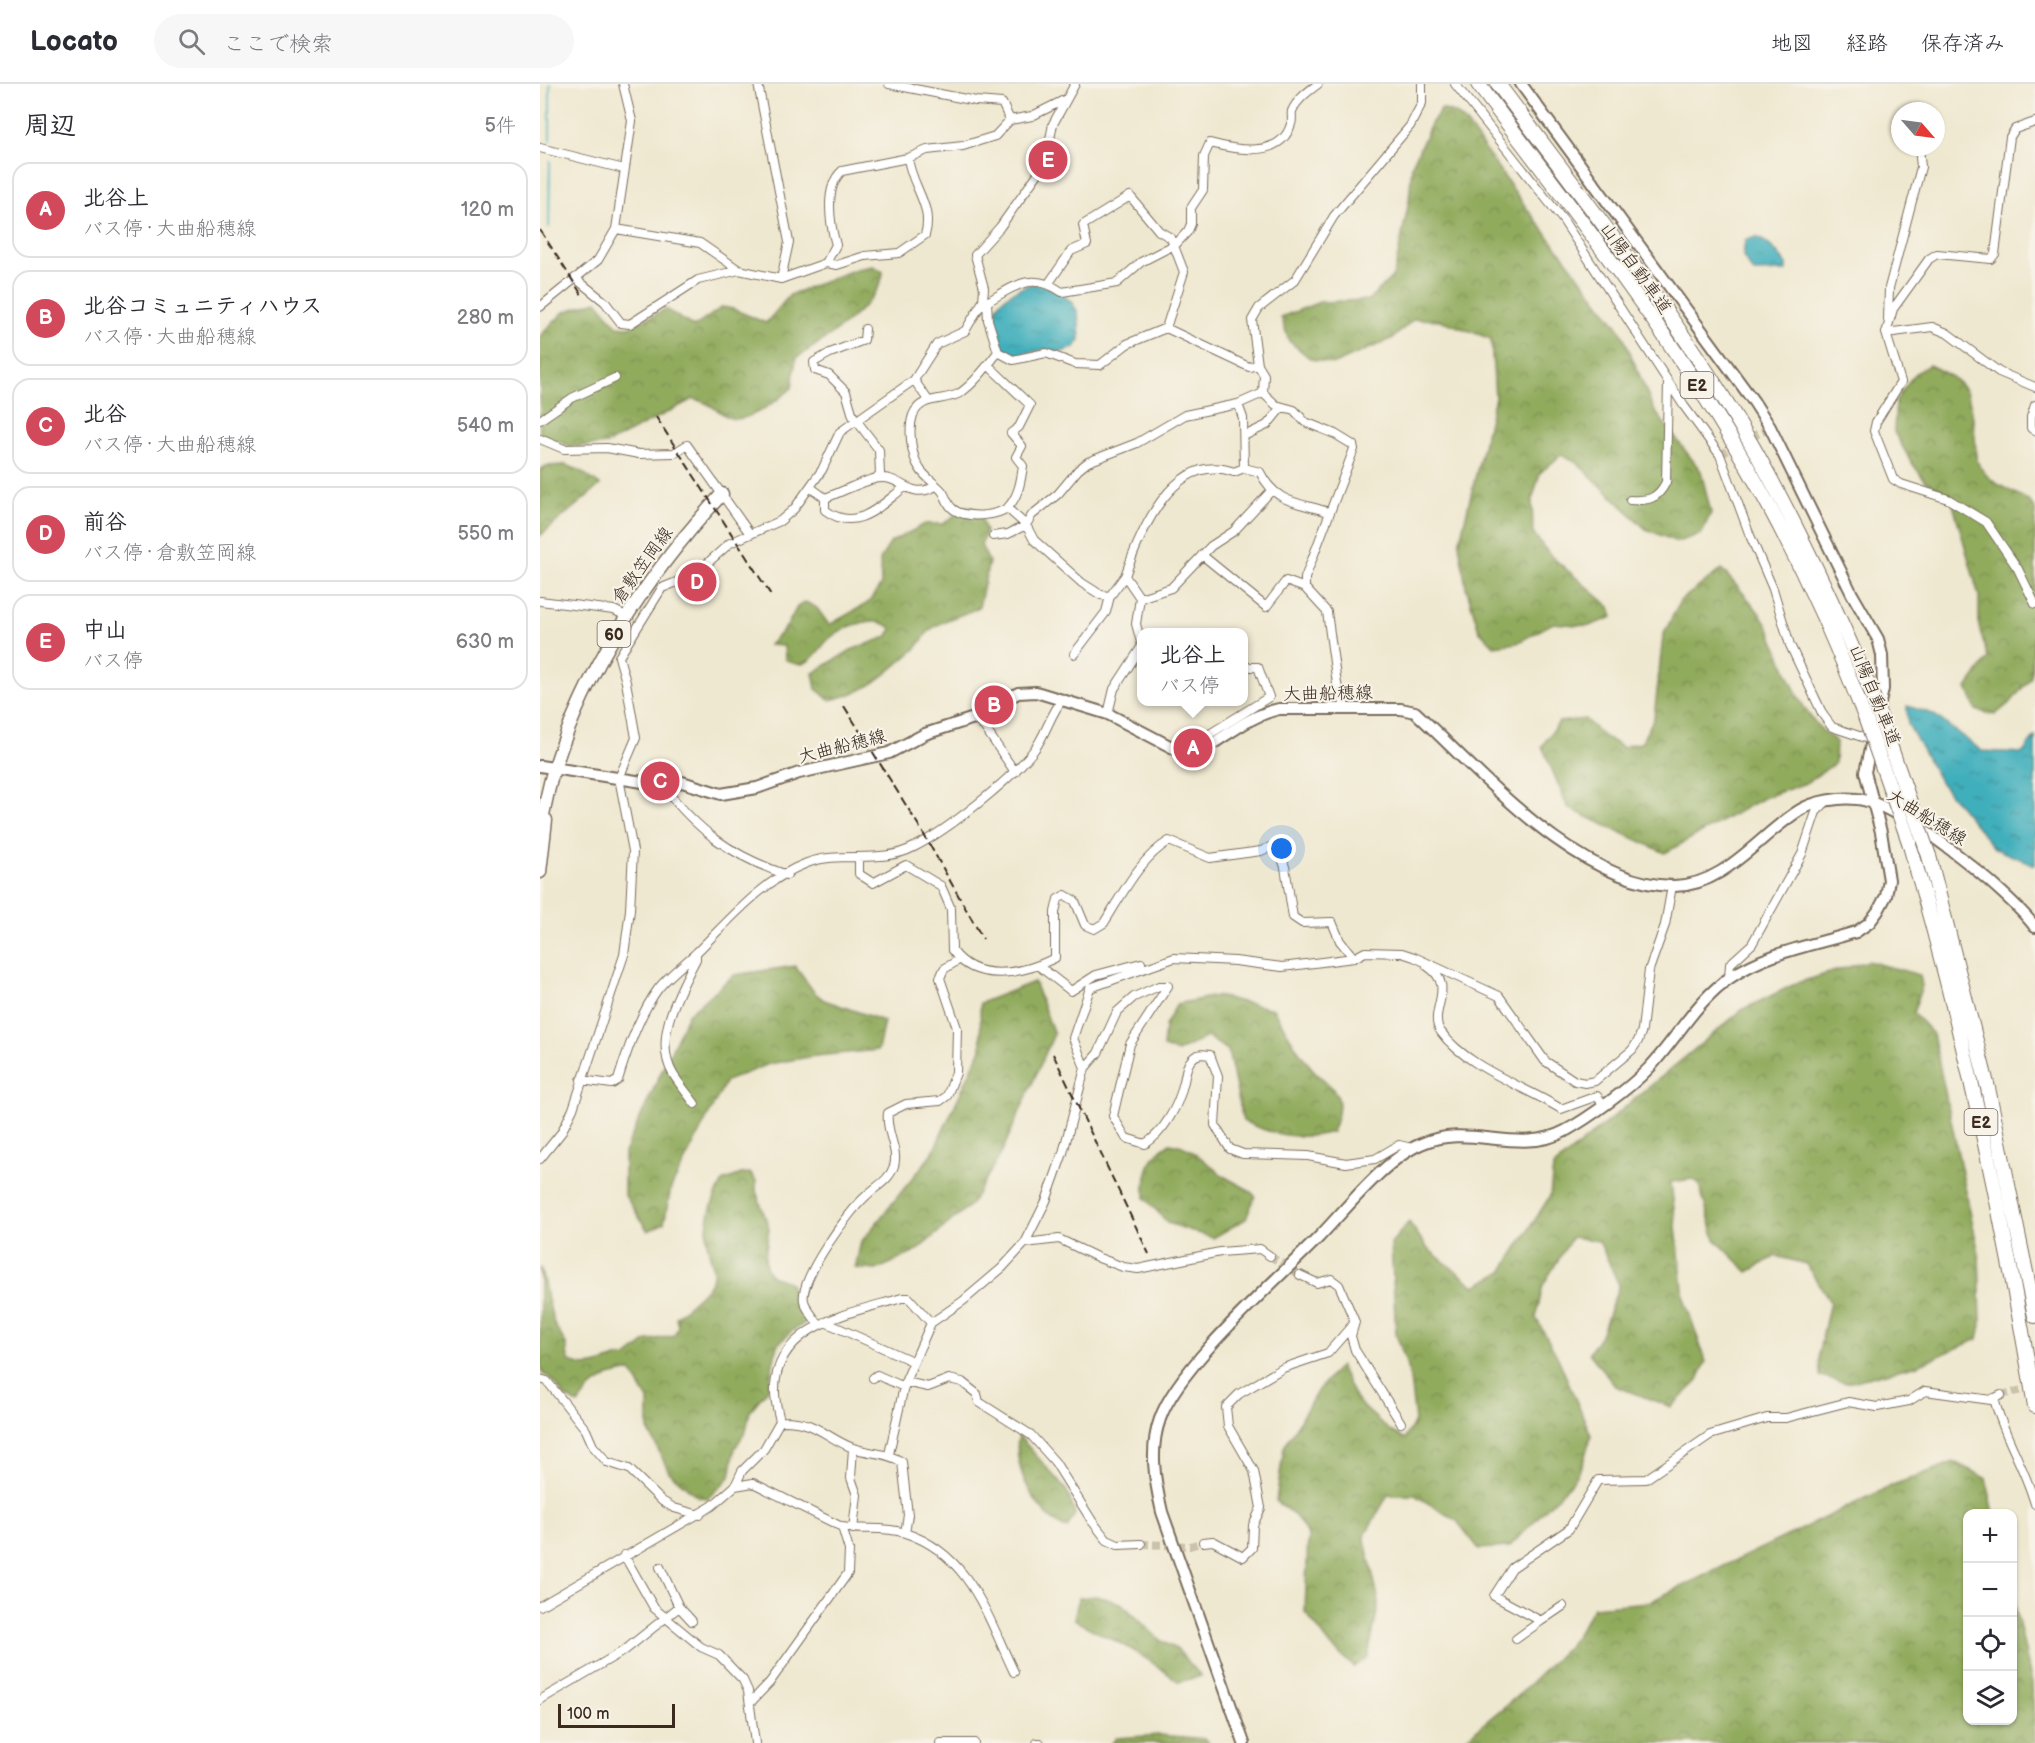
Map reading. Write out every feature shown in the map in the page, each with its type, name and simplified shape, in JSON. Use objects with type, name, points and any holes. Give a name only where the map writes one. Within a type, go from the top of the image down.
[{"type":"highway","name":"山陽自動車道","points":[[1478,84],[1628,286],[1717,416],[1789,545],[1829,629],[1865,717],[1909,842],[1953,999],[1974,1090],[2035,1406]]},
{"type":"highway","name":"山陽自動車道","points":[[1498,84],[1642,278],[1730,408],[1799,534],[1841,620],[1871,691],[1929,856],[1991,1098],[2035,1316]]},
{"type":"main road","name":"倉敷笠岡線","points":[[540,828],[554,768],[594,670],[626,616],[668,557],[723,494]]},
{"type":"main road","name":"倉敷笠岡線","points":[[540,872],[548,798]]},
{"type":"street","points":[[540,308],[598,260],[616,229],[632,121],[623,84]]},
{"type":"street","points":[[758,84],[789,242],[781,279]]},
{"type":"street","points":[[889,84],[976,101],[1002,103],[1010,120]]},
{"type":"street","points":[[1075,84],[1053,124],[1047,154],[1038,175],[1000,227],[975,255],[984,288],[988,320],[998,352],[1013,360],[1046,353],[1075,364],[1100,365],[1128,344],[1166,328],[1250,367],[1258,365]]},
{"type":"street","points":[[541,1156],[561,1133],[573,1109],[624,955],[633,851],[619,778],[636,738],[619,657],[662,588],[694,574],[730,543],[780,522],[810,487],[840,432],[914,381],[937,344],[966,332],[985,302],[1025,283],[1038,280],[1049,283],[1062,292],[1116,283],[1141,262],[1176,244],[1191,224],[1191,208],[1203,190],[1204,156],[1210,143],[1251,151],[1281,141],[1292,124],[1292,112],[1295,106],[1318,84]]},
{"type":"street","points":[[1263,393],[1264,375],[1258,365],[1252,320],[1259,308],[1295,280],[1334,216],[1410,126],[1422,103],[1422,84]]},
{"type":"street","points":[[1455,84],[1563,220],[1668,381],[1720,455],[1773,589],[1790,645],[1823,715],[1832,727],[1871,740]]},
{"type":"street","points":[[1244,1743],[1162,1512],[1155,1482],[1154,1447],[1160,1419],[1190,1371],[1228,1329],[1381,1174],[1412,1148],[1435,1138],[1456,1134],[1535,1142],[1566,1130],[1649,1068],[1700,1005],[1729,978],[1768,958],[1856,932],[1869,923],[1886,896],[1889,880],[1887,860],[1865,772],[1883,688],[1878,639],[1852,594],[1770,427],[1678,297],[1569,153],[1521,84]]},
{"type":"street","points":[[826,263],[836,245],[831,229],[832,187],[835,178],[842,171],[908,158],[927,150],[963,146],[996,136],[1010,120],[1032,116],[1066,99]]},
{"type":"street","points":[[1887,329],[1893,309],[1929,259],[1937,254],[1990,259],[1995,254],[2010,137],[2015,129],[2035,122]]},
{"type":"street","points":[[540,148],[624,168]]},
{"type":"street","points":[[1920,156],[1921,167],[1889,288],[1887,329],[1901,382],[1876,422],[1874,431],[1893,478],[1901,484],[1948,499],[1986,522],[2018,569],[2035,604]]},
{"type":"street","points":[[616,229],[700,243],[739,270],[781,279],[826,263],[837,265],[865,256],[899,253],[925,235],[927,214],[924,199],[909,168],[908,158]]},
{"type":"street","points":[[1049,283],[1071,251],[1087,244],[1083,225],[1130,196],[1154,225],[1176,244],[1184,272],[1166,328]]},
{"type":"street","points":[[576,278],[605,302],[621,323],[630,324],[698,280],[739,270]]},
{"type":"street","points":[[1887,329],[1932,327],[1947,333],[1991,367],[2035,387]]},
{"type":"street","points":[[825,498],[876,478],[880,474],[879,450],[857,420],[846,392],[829,375],[815,370],[814,362],[840,348],[864,340],[865,330]]},
{"type":"street","points":[[988,365],[1030,405],[1019,427],[1011,433],[1022,446],[1016,456],[1023,466],[1019,490],[1008,508],[972,517],[952,509],[946,497],[920,469],[912,438],[912,416],[928,400],[950,397],[962,392],[998,352]]},
{"type":"street","points":[[540,420],[572,398],[615,378]]},
{"type":"street","points":[[914,381],[928,400]]},
{"type":"street","points":[[1630,500],[1655,498],[1666,483],[1668,381]]},
{"type":"street","points":[[993,536],[1008,534],[1026,525],[1032,515],[1058,494],[1078,470],[1088,462],[1137,443],[1185,415],[1238,405],[1263,393]]},
{"type":"street","points":[[1263,393],[1281,408],[1294,410],[1305,422],[1335,434],[1353,445],[1354,449],[1305,578],[1305,588]]},
{"type":"street","points":[[1238,405],[1243,418],[1244,468]]},
{"type":"street","points":[[2035,405],[2031,417],[2031,428],[2035,431]]},
{"type":"street","points":[[1244,436],[1266,424],[1281,408]]},
{"type":"street","points":[[540,439],[564,449],[607,448],[639,454],[674,453],[687,445],[750,534]]},
{"type":"street","points":[[1074,654],[1106,612],[1110,596],[1125,576],[1145,525],[1171,488],[1202,471],[1219,467],[1234,472],[1244,468],[1260,472],[1271,491],[1298,506],[1328,513]]},
{"type":"street","points":[[876,478],[900,482],[917,492],[936,486]]},
{"type":"street","points":[[810,487],[825,498]]},
{"type":"street","points":[[825,498],[825,510],[832,515],[857,520],[869,515],[905,487]]},
{"type":"street","points":[[1140,598],[1171,588],[1202,555],[1234,531],[1271,491]]},
{"type":"street","points":[[1008,508],[1026,525],[1034,540],[1082,583],[1101,595],[1110,596]]},
{"type":"street","points":[[1202,555],[1266,607],[1286,581],[1305,588],[1327,612],[1337,684],[1346,709]]},
{"type":"street","points":[[1125,576],[1140,598],[1137,628]]},
{"type":"street","points":[[540,601],[614,610],[626,616]]},
{"type":"street","points":[[1108,714],[1114,689],[1137,654]]},
{"type":"street","points":[[1181,752],[1269,697],[1258,668],[1248,668]]},
{"type":"street","name":"大曲船穂線","points":[[540,766],[662,784],[682,782],[721,794],[758,788],[799,773],[889,753],[925,734],[974,718],[1018,693],[1036,692],[1108,714],[1181,752],[1195,754],[1268,711],[1401,709],[1415,712],[1510,801],[1556,840],[1617,872],[1672,886],[1703,880],[1719,872],[1800,809],[1827,801],[1857,799],[1873,803],[1960,857],[2031,915],[2035,927]]},
{"type":"street","points":[[581,1080],[612,1084],[618,1080],[627,1050],[659,988],[759,893],[807,863],[859,856],[891,857],[915,847],[1015,772],[1036,749],[1055,708],[1063,699]]},
{"type":"street","points":[[974,718],[985,728],[1015,772]]},
{"type":"street","points":[[662,784],[682,810],[725,848],[757,865],[787,875]]},
{"type":"street","points":[[1729,978],[1730,964],[1752,944],[1776,897],[1802,854],[1816,812],[1827,801]]},
{"type":"street","points":[[859,856],[859,874],[873,883],[906,865],[940,886],[951,909],[952,950],[960,960],[976,971],[992,974],[1039,966],[1055,958],[1055,912],[1058,899],[1065,895],[1075,901],[1085,925],[1095,929],[1104,922],[1146,862],[1159,847],[1169,841],[1210,858],[1261,851],[1277,844],[1285,867],[1293,917],[1302,923],[1332,922],[1340,941],[1354,958]]},
{"type":"street","points":[[1085,1068],[1072,1038],[1090,988],[1148,966],[1184,958],[1282,967],[1354,958],[1365,952],[1379,951],[1414,957],[1499,996],[1545,1061],[1575,1081],[1585,1083],[1595,1081],[1632,1050],[1638,1041],[1642,1030],[1649,970],[1665,925],[1672,886]]},
{"type":"street","points":[[695,1104],[672,1072],[666,1054],[674,1004],[696,959],[696,953]]},
{"type":"street","points":[[1414,957],[1431,968],[1440,979],[1442,999],[1436,1022],[1440,1032],[1464,1053],[1516,1087],[1541,1096],[1561,1109],[1597,1096],[1603,1104]]},
{"type":"street","points":[[912,1361],[822,1323],[804,1302],[804,1292],[825,1249],[864,1197],[887,1179],[894,1165],[894,1152],[888,1132],[888,1113],[906,1104],[940,1101],[946,1096],[956,1073],[957,1028],[940,978],[944,969],[960,960]]},
{"type":"street","points":[[1039,966],[1071,991],[1096,975],[1143,963],[1148,966]]},
{"type":"street","points":[[889,1454],[904,1384],[914,1365],[912,1361],[931,1323],[963,1301],[1002,1268],[1025,1243],[1046,1201],[1063,1154],[1085,1068],[1098,1053],[1117,1012],[1134,997],[1159,986],[1168,986],[1130,1044],[1113,1116],[1126,1138],[1145,1144],[1159,1135],[1183,1087],[1186,1069],[1193,1057],[1202,1053],[1210,1055],[1215,1065],[1218,1089],[1215,1125],[1230,1149],[1243,1154],[1308,1156],[1346,1163],[1375,1159],[1399,1145],[1412,1148]]},
{"type":"street","points":[[1025,1243],[1059,1239],[1099,1258],[1123,1267],[1138,1269],[1220,1252],[1260,1249],[1270,1256]]},
{"type":"street","points":[[1300,1275],[1317,1283],[1331,1279],[1339,1285],[1355,1322],[1351,1336],[1355,1350],[1401,1423]]},
{"type":"street","points":[[540,1606],[624,1555],[700,1515],[735,1486],[742,1471],[764,1449],[780,1421],[775,1393],[778,1367],[787,1351],[801,1335],[822,1323],[902,1298],[909,1298],[931,1323]]},
{"type":"street","points":[[1203,1542],[1213,1541],[1243,1557],[1252,1548],[1253,1525],[1261,1508],[1254,1471],[1228,1426],[1226,1407],[1239,1394],[1283,1368],[1328,1353],[1355,1322]]},
{"type":"street","points":[[873,1378],[877,1375],[904,1384],[928,1387],[949,1379],[967,1385],[977,1394],[979,1402],[1031,1435],[1054,1462],[1107,1540],[1118,1545],[1141,1544]]},
{"type":"street","points":[[540,1379],[547,1381],[586,1430],[593,1446],[607,1462],[629,1469],[662,1501],[674,1508],[700,1515]]},
{"type":"street","points":[[1541,1621],[1494,1596],[1512,1568],[1569,1529],[1598,1480],[1646,1479],[1710,1435],[1767,1418],[1786,1418],[1848,1401],[1876,1407],[1909,1401],[1925,1391],[1997,1396],[2001,1425],[2030,1485],[2035,1504]]},
{"type":"street","points":[[780,1421],[804,1423],[826,1431],[853,1448],[889,1454],[902,1462],[908,1515],[905,1533]]},
{"type":"street","points":[[853,1448],[852,1478],[857,1495],[853,1529]]},
{"type":"street","points":[[735,1486],[753,1483],[842,1527],[882,1528],[905,1533],[951,1558],[967,1576],[1014,1672]]},
{"type":"street","points":[[750,1703],[770,1682],[848,1573],[849,1551],[842,1527]]},
{"type":"street","points":[[624,1555],[654,1608],[701,1647],[719,1654],[737,1672],[748,1691],[755,1743]]},
{"type":"street","points":[[660,1567],[679,1607],[692,1621]]},
{"type":"street","points":[[1516,1639],[1563,1606]]},
{"type":"street","points":[[540,1700],[625,1650],[679,1607]]},
{"type":"street","points":[[940,1743],[974,1743]]},
{"type":"green space","points":[[1442,109],[1456,114],[1467,124],[1522,202],[1621,331],[1654,410],[1701,471],[1711,513],[1701,534],[1677,542],[1646,529],[1576,462],[1561,455],[1540,473],[1532,500],[1533,533],[1550,555],[1610,607],[1613,617],[1589,626],[1553,623],[1517,643],[1494,646],[1479,630],[1466,587],[1459,544],[1495,397],[1491,339],[1440,320],[1414,319],[1393,338],[1334,364],[1311,359],[1289,341],[1281,317],[1320,302],[1368,300],[1394,275],[1409,201],[1412,165],[1432,122]]},
{"type":"green space","points":[[873,266],[883,272],[880,284],[862,309],[796,358],[792,388],[761,411],[733,419],[693,399],[607,444],[572,447],[540,434],[540,336],[564,312],[597,301],[617,326],[629,327],[666,309],[694,327],[722,307],[733,309],[766,323],[790,295],[856,269]]},
{"type":"green space","points":[[1929,365],[1954,378],[1966,392],[1972,411],[1976,457],[1983,471],[1999,485],[2031,503],[2035,510],[2035,616],[2031,677],[2012,701],[1995,715],[1976,710],[1967,688],[1988,658],[1979,627],[1979,596],[1950,494],[1926,482],[1894,432],[1896,400],[1914,374]]},
{"type":"green space","points":[[565,465],[579,470],[600,485],[540,536],[540,470],[546,466]]},
{"type":"green space","points":[[967,506],[979,510],[986,532],[981,545],[989,562],[979,607],[946,621],[928,632],[915,649],[876,682],[856,692],[830,700],[816,689],[813,673],[851,650],[887,637],[892,629],[879,622],[853,625],[836,633],[806,663],[793,663],[785,659],[784,646],[769,645],[787,626],[797,607],[806,602],[817,608],[829,625],[868,603],[881,585],[880,559],[891,542],[925,524],[943,524]]},
{"type":"green space","points":[[1722,569],[1762,616],[1794,688],[1811,718],[1836,741],[1835,763],[1806,783],[1763,798],[1665,853],[1568,808],[1542,746],[1559,722],[1585,719],[1603,736],[1624,748],[1641,743],[1654,718],[1663,636],[1680,601]]},
{"type":"green space","points":[[1868,961],[1920,975],[1922,986],[1913,1013],[1933,1034],[1979,1254],[1981,1325],[1978,1339],[1918,1365],[1847,1383],[1820,1376],[1819,1351],[1830,1302],[1806,1264],[1776,1256],[1748,1272],[1715,1239],[1699,1184],[1693,1179],[1671,1182],[1684,1298],[1706,1362],[1697,1382],[1671,1407],[1615,1386],[1589,1353],[1601,1335],[1619,1285],[1599,1241],[1572,1237],[1543,1285],[1536,1318],[1558,1358],[1591,1435],[1583,1463],[1572,1482],[1509,1547],[1479,1549],[1457,1521],[1415,1495],[1388,1495],[1364,1536],[1379,1602],[1368,1657],[1354,1667],[1332,1647],[1305,1612],[1308,1535],[1296,1517],[1276,1501],[1284,1447],[1318,1390],[1340,1366],[1356,1400],[1390,1431],[1405,1439],[1415,1421],[1409,1371],[1396,1334],[1391,1243],[1409,1222],[1428,1249],[1475,1286],[1502,1272],[1550,1196],[1553,1167],[1742,1010],[1797,983]]},
{"type":"green space","points":[[795,966],[814,992],[824,1000],[884,1021],[878,1050],[815,1056],[769,1064],[726,1081],[671,1188],[664,1223],[648,1231],[624,1194],[624,1153],[688,1014],[734,975]]},
{"type":"green space","points":[[1034,982],[1054,1034],[1001,1154],[971,1204],[915,1252],[876,1270],[855,1268],[861,1242],[932,1154],[981,1049],[980,1003]]},
{"type":"green space","points":[[1216,996],[1273,1009],[1301,1055],[1338,1097],[1339,1106],[1332,1132],[1309,1136],[1286,1135],[1243,1121],[1228,1050],[1207,1037],[1177,1052],[1163,1047],[1165,1026],[1177,1004]]},
{"type":"green space","points":[[1170,1143],[1194,1152],[1220,1173],[1255,1196],[1246,1219],[1213,1238],[1168,1223],[1145,1198],[1145,1189],[1147,1173],[1152,1160]]},
{"type":"green space","points":[[750,1173],[756,1181],[756,1191],[769,1228],[766,1267],[771,1276],[789,1282],[808,1321],[792,1331],[777,1345],[768,1389],[750,1411],[746,1431],[735,1448],[730,1477],[708,1498],[698,1497],[669,1472],[648,1429],[648,1400],[631,1371],[609,1376],[589,1389],[578,1404],[565,1397],[551,1378],[543,1374],[540,1359],[540,1267],[554,1324],[566,1344],[568,1359],[587,1366],[620,1357],[625,1358],[647,1341],[674,1335],[678,1327],[676,1317],[711,1282],[713,1276],[707,1230],[712,1205],[723,1181]]},
{"type":"green space","points":[[1019,1436],[1067,1491],[1075,1514],[1067,1528],[1046,1514],[1029,1490],[1019,1461],[1017,1448]]},
{"type":"green space","points":[[1954,1462],[1986,1478],[1993,1509],[1963,1509],[1963,1725],[2017,1725],[2017,1614],[2032,1683],[2035,1743],[1460,1743],[1516,1697],[1570,1645],[1594,1607],[1649,1602],[1893,1485]]},
{"type":"green space","points":[[1096,1596],[1121,1603],[1160,1640],[1178,1650],[1201,1676],[1179,1682],[1131,1649],[1074,1619],[1079,1598]]},
{"type":"green space","points":[[1160,1735],[1206,1739],[1209,1743],[1112,1743],[1116,1738]]},
{"type":"water","points":[[1757,237],[1770,245],[1780,256],[1786,264],[1786,271],[1753,272],[1743,257],[1745,240]]},
{"type":"water","points":[[1034,283],[1059,292],[1074,306],[1079,318],[1080,340],[1074,348],[1057,353],[1047,349],[1012,356],[1002,346],[996,331],[997,307],[1008,295]]},
{"type":"water","points":[[1907,706],[1933,714],[1982,751],[2023,753],[2035,736],[2035,865],[1995,849],[1941,783],[1908,724]]},
{"type":"waterway","points":[[550,84],[550,140]]},
{"type":"waterway","points":[[549,227],[550,161]]},
{"type":"tunnel","points":[[1720,455],[1770,427]]},
{"type":"tunnel","points":[[1270,1256],[1300,1275]]},
{"type":"tunnel","points":[[2001,1395],[2034,1387]]},
{"type":"tunnel","points":[[1141,1544],[1190,1546],[1203,1542]]},
{"type":"railway","points":[[540,230],[582,295]]},
{"type":"railway","points":[[656,417],[771,595]]},
{"type":"railway","points":[[844,706],[919,826],[983,939]]},
{"type":"railway","points":[[1053,1054],[1149,1254]]},
{"type":"place","name":"中山","points":[[1048,160]]},
{"type":"place","name":"前谷","points":[[697,582]]},
{"type":"place","name":"北谷コミュニティハウス","points":[[994,705]]},
{"type":"place","name":"北谷上","points":[[1193,748]]},
{"type":"place","name":"北谷","points":[[660,781]]}]
